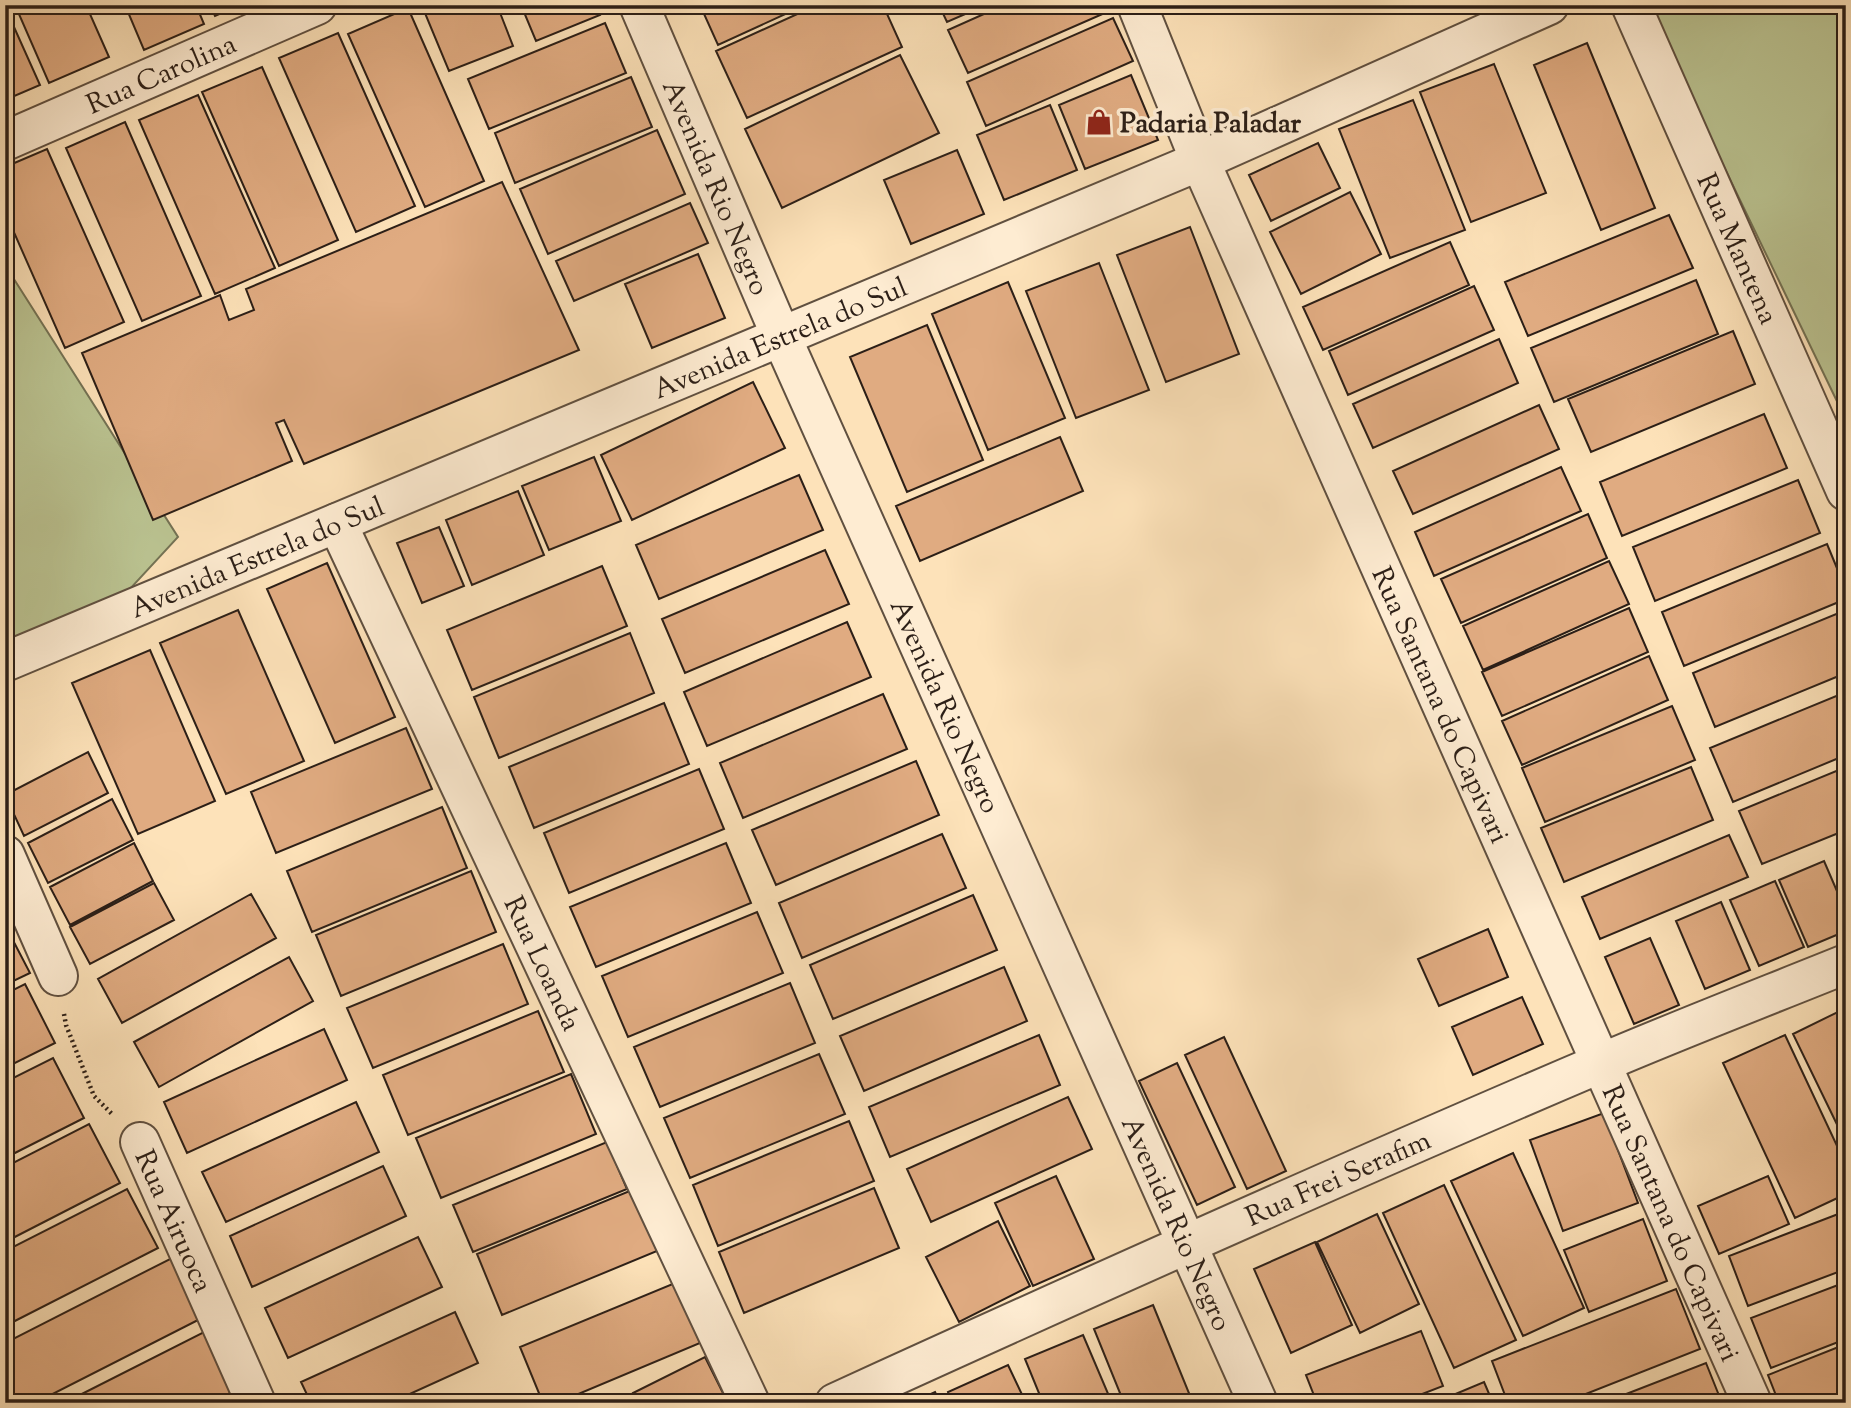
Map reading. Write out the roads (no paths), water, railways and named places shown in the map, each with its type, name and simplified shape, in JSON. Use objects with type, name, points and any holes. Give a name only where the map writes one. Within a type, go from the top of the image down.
[{"type":"street","name":"Rua Carolina","points":[[5,141],[317,5]]},
{"type":"street","name":"Avenida Rio Negro","points":[[639,5],[781,336],[1258,1403]]},
{"type":"street","name":"Rua Santana do Capivari","points":[[1137,5],[1200,161],[1752,1403]]},
{"type":"street","name":"Avenida Estrela do Sul","points":[[5,662],[1200,161],[1549,5]]},
{"type":"street","name":"Rua Mantena","points":[[1631,5],[1846,491]]},
{"type":"street","name":"Rua Loanda","points":[[337,523],[750,1403]]},
{"type":"street","points":[[5,855],[58,976]]},
{"type":"street","name":"Rua Frei Serafim","points":[[835,1403],[1188,1242],[1602,1063],[1846,964]]},
{"type":"street","name":"Rua Airuoca","points":[[140,1142],[256,1403]]},
{"type":"place","name":"Padaria Paladar","points":[[1099,122]]}]
